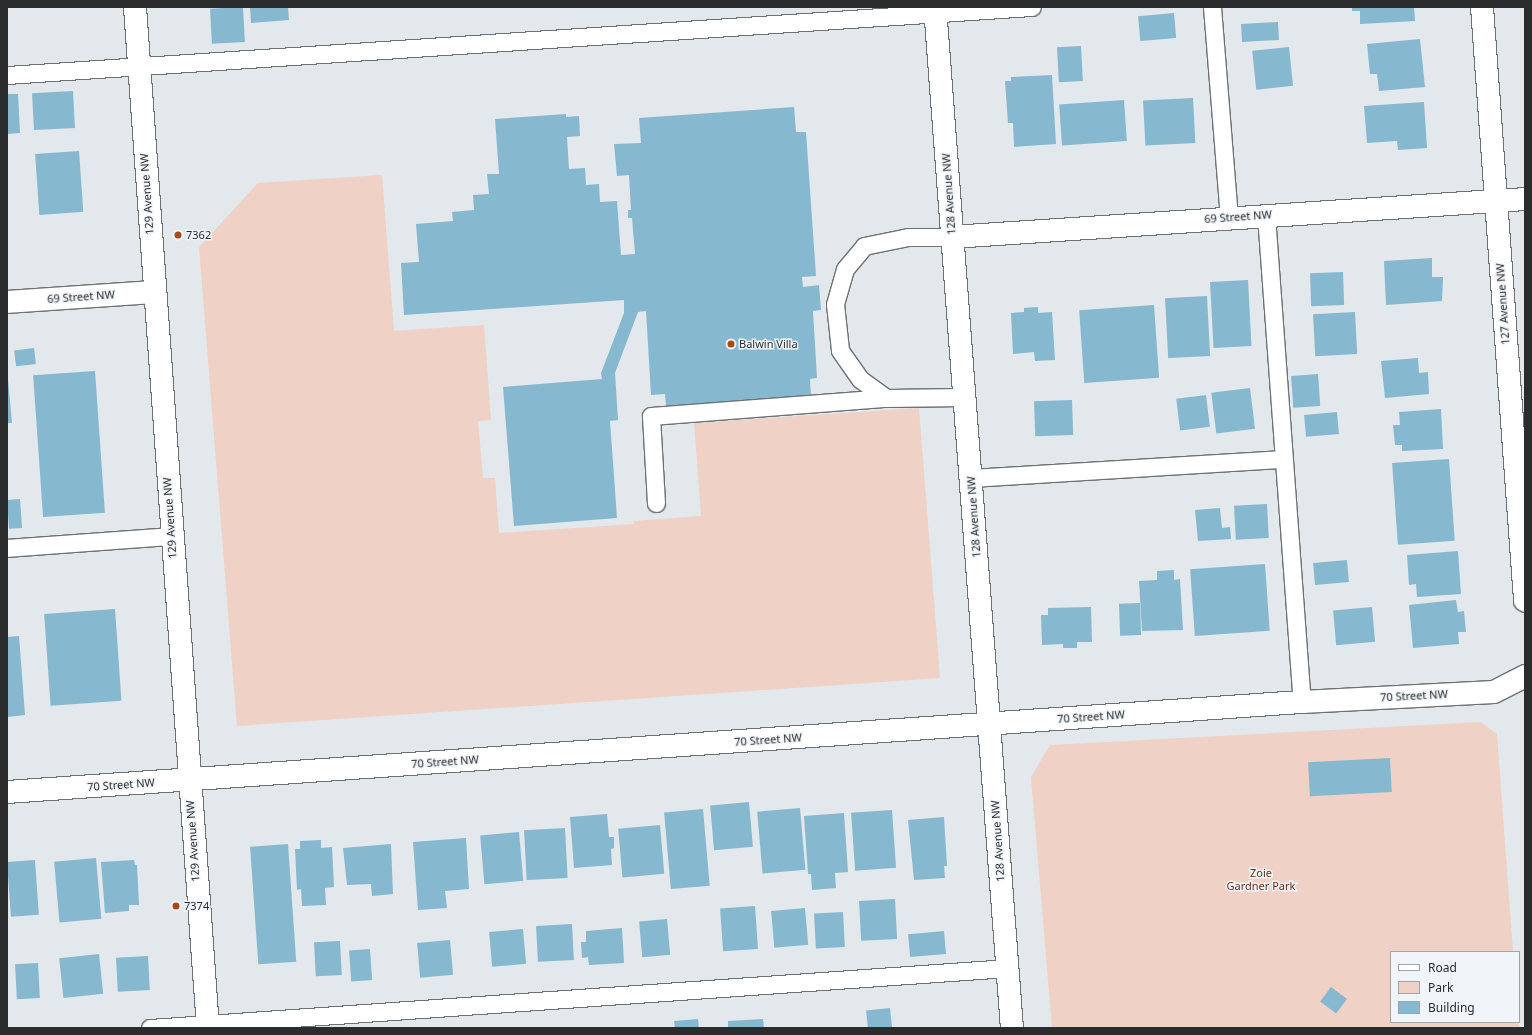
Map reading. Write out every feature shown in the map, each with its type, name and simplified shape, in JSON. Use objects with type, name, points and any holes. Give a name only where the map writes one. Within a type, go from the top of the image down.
[{"type":"street","name":"129 Avenue NW","points":[[135,7],[188,780],[208,1026]]},
{"type":"street","name":"127 Avenue NW","points":[[1482,7],[1496,201],[1519,438],[1525,600]]},
{"type":"street","name":"128 Avenue NW","points":[[935,11],[1012,1028]]},
{"type":"street","name":"69 Street NW","points":[[952,237],[1525,199]]},
{"type":"street","name":"69 Street NW","points":[[7,302],[154,292]]},
{"type":"street","name":"70 Street NW","points":[[7,792],[1302,702],[1494,692],[1525,676]]},
{"type":"lane","points":[[7,75],[935,11],[1032,7]]},
{"type":"lane","points":[[1212,7],[1230,218]]},
{"type":"lane","points":[[1266,215],[1302,702]]},
{"type":"lane","points":[[886,398],[860,379],[840,350],[835,304],[845,269],[864,246],[908,237],[952,237]]},
{"type":"lane","points":[[656,503],[651,416],[886,398],[964,397]]},
{"type":"lane","points":[[971,478],[1283,459]]},
{"type":"lane","points":[[7,548],[171,536]]},
{"type":"lane","points":[[150,1028],[208,1026],[1008,968]]},
{"type":"green space","points":[[382,175],[394,331],[484,325],[491,420],[478,421],[483,478],[495,478],[499,533],[634,524],[634,521],[701,516],[694,423],[919,408],[940,678],[237,726],[199,247],[258,183]]},
{"type":"green space","name":"Zoie Gardner Park","points":[[1481,722],[1497,734],[1513,951],[1390,951],[1390,1023],[1518,1023],[1519,1028],[1052,1028],[1031,777],[1050,745]]},
{"type":"building","points":[[243,7],[245,42],[212,44],[210,9]]},
{"type":"building","points":[[250,7],[288,7],[289,20],[251,23]]},
{"type":"building","points":[[1352,7],[1414,7],[1415,21],[1360,24],[1360,11],[1352,11]]},
{"type":"building","points":[[1174,13],[1176,38],[1140,41],[1138,16]]},
{"type":"building","points":[[1278,22],[1279,40],[1242,42],[1241,24]]},
{"type":"building","points":[[1420,39],[1425,87],[1379,91],[1377,74],[1370,74],[1367,44]]},
{"type":"building","points":[[1081,46],[1083,81],[1059,82],[1057,47]]},
{"type":"building","points":[[1289,47],[1293,86],[1256,90],[1252,51]]},
{"type":"building","points":[[1052,75],[1056,144],[1014,147],[1013,123],[1008,123],[1005,81],[1011,81],[1011,77]]},
{"type":"building","points":[[73,91],[75,128],[34,130],[32,93]]},
{"type":"building","points":[[7,94],[18,94],[20,133],[7,134]]},
{"type":"building","points":[[1193,98],[1195,143],[1145,146],[1143,101]]},
{"type":"building","points":[[1124,100],[1127,141],[1062,145],[1059,105]]},
{"type":"building","points":[[1424,102],[1427,148],[1398,150],[1397,141],[1367,143],[1364,106]]},
{"type":"building","name":"Balwin Villa","points":[[794,107],[796,132],[806,132],[816,276],[802,277],[803,287],[819,285],[821,310],[813,311],[817,378],[810,379],[811,396],[666,406],[665,394],[651,395],[646,311],[638,312],[615,373],[618,420],[610,421],[617,518],[514,526],[503,387],[602,379],[601,373],[624,313],[624,300],[404,315],[401,263],[419,262],[416,224],[453,221],[452,212],[474,210],[473,195],[489,194],[487,174],[499,174],[495,119],[566,114],[566,117],[579,116],[580,136],[567,137],[569,169],[585,168],[586,185],[599,184],[600,202],[617,201],[621,255],[635,254],[632,218],[628,218],[628,210],[631,210],[629,175],[617,176],[614,144],[641,143],[639,118]]},
{"type":"building","points":[[79,151],[83,212],[39,215],[35,154]]},
{"type":"building","points":[[1432,258],[1432,277],[1443,277],[1442,301],[1386,305],[1384,261]]},
{"type":"building","points":[[1343,272],[1344,305],[1311,306],[1310,273]]},
{"type":"building","points":[[1248,280],[1251,346],[1214,348],[1210,282]]},
{"type":"building","points":[[1207,296],[1210,356],[1168,358],[1165,298]]},
{"type":"building","points":[[1154,305],[1159,378],[1084,383],[1079,310]]},
{"type":"building","points":[[1038,307],[1038,313],[1052,312],[1055,360],[1035,361],[1034,352],[1013,354],[1011,313],[1024,312],[1024,308]]},
{"type":"building","points":[[1355,312],[1357,354],[1315,356],[1313,314]]},
{"type":"building","points":[[34,348],[36,364],[16,366],[14,350]]},
{"type":"building","points":[[1418,358],[1419,373],[1428,372],[1429,394],[1385,398],[1381,361]]},
{"type":"building","points":[[7,368],[12,423],[7,423]]},
{"type":"building","points":[[95,371],[105,513],[43,517],[33,375]]},
{"type":"building","points":[[1318,374],[1320,406],[1293,408],[1291,376]]},
{"type":"building","points":[[1250,388],[1255,429],[1216,433],[1211,393]]},
{"type":"building","points":[[1206,395],[1210,427],[1180,430],[1176,399]]},
{"type":"building","points":[[1072,400],[1073,435],[1035,436],[1034,401]]},
{"type":"building","points":[[1441,409],[1443,449],[1402,451],[1402,445],[1395,445],[1393,425],[1400,425],[1399,412]]},
{"type":"building","points":[[1337,412],[1339,434],[1306,437],[1304,415]]},
{"type":"building","points":[[1449,459],[1455,541],[1398,545],[1392,463]]},
{"type":"building","points":[[20,499],[22,528],[9,529],[7,500]]},
{"type":"building","points":[[1267,504],[1269,538],[1236,540],[1234,506]]},
{"type":"building","points":[[1220,508],[1222,528],[1230,527],[1231,539],[1198,541],[1195,510]]},
{"type":"building","points":[[1458,551],[1461,594],[1417,597],[1416,584],[1409,585],[1407,555]]},
{"type":"building","points":[[1347,560],[1349,582],[1315,585],[1313,563]]},
{"type":"building","points":[[1265,564],[1270,631],[1195,636],[1190,569]]},
{"type":"building","points":[[1174,570],[1174,580],[1180,579],[1183,630],[1142,631],[1139,581],[1157,580],[1157,571]]},
{"type":"building","points":[[1456,600],[1458,612],[1464,611],[1466,632],[1458,632],[1459,644],[1413,648],[1409,605]]},
{"type":"building","points":[[1140,603],[1141,635],[1120,636],[1119,604]]},
{"type":"building","points":[[1091,607],[1092,642],[1077,642],[1077,648],[1063,648],[1063,644],[1042,645],[1041,615],[1048,615],[1048,608]]},
{"type":"building","points":[[1372,607],[1375,642],[1336,645],[1333,610]]},
{"type":"building","points":[[115,609],[121,701],[51,706],[44,614]]},
{"type":"building","points":[[19,636],[25,715],[7,717],[7,637]]},
{"type":"building","points":[[1390,758],[1392,792],[1310,796],[1308,762]]},
{"type":"building","points":[[749,802],[753,847],[714,850],[710,805]]},
{"type":"building","points":[[800,808],[805,870],[763,874],[757,812]]},
{"type":"building","points":[[703,809],[710,886],[671,889],[664,812]]},
{"type":"building","points":[[892,810],[896,868],[855,871],[851,813]]},
{"type":"building","points":[[844,813],[848,872],[835,873],[836,888],[812,890],[811,874],[808,874],[804,816]]},
{"type":"building","points":[[607,814],[609,837],[614,837],[614,848],[611,849],[612,865],[574,868],[570,817]]},
{"type":"building","points":[[944,817],[947,866],[944,866],[945,878],[914,880],[908,820]]},
{"type":"building","points":[[660,825],[664,874],[622,877],[618,829]]},
{"type":"building","points":[[565,828],[568,878],[527,880],[524,830]]},
{"type":"building","points":[[519,832],[523,881],[484,884],[480,835]]},
{"type":"building","points":[[466,838],[469,889],[445,891],[447,908],[418,910],[413,842]]},
{"type":"building","points":[[321,840],[321,848],[332,847],[334,887],[325,888],[326,905],[302,906],[301,889],[297,890],[295,849],[300,849],[300,841]]},
{"type":"building","points":[[288,844],[296,962],[258,964],[250,847]]},
{"type":"building","points":[[391,844],[393,894],[372,896],[371,884],[347,885],[343,848]]},
{"type":"building","points":[[96,858],[101,919],[59,922],[54,862]]},
{"type":"building","points":[[35,860],[39,915],[11,917],[7,862]]},
{"type":"building","points":[[134,860],[135,865],[137,865],[139,905],[129,905],[129,911],[105,913],[101,862]]},
{"type":"building","points":[[895,899],[897,939],[861,941],[859,901]]},
{"type":"building","points":[[755,906],[758,949],[723,951],[720,908]]},
{"type":"building","points":[[805,908],[808,945],[774,948],[771,911]]},
{"type":"building","points":[[843,912],[845,947],[816,948],[814,914]]},
{"type":"building","points":[[667,919],[670,955],[642,957],[639,921]]},
{"type":"building","points":[[572,924],[574,960],[538,962],[536,926]]},
{"type":"building","points":[[622,928],[624,963],[589,965],[588,957],[582,958],[581,942],[586,942],[586,931]]},
{"type":"building","points":[[523,929],[526,964],[492,967],[489,932]]},
{"type":"building","points":[[944,931],[946,954],[910,957],[908,934]]},
{"type":"building","points":[[450,940],[453,975],[420,978],[417,943]]},
{"type":"building","points":[[340,941],[342,975],[316,976],[314,942]]},
{"type":"building","points":[[370,949],[372,980],[351,981],[349,950]]},
{"type":"building","points":[[99,954],[103,994],[63,998],[59,958]]},
{"type":"building","points":[[148,956],[150,990],[118,992],[116,958]]},
{"type":"building","points":[[38,963],[40,998],[17,999],[15,964]]},
{"type":"building","points":[[1331,987],[1347,999],[1336,1013],[1320,1001]]},
{"type":"building","points":[[890,1008],[892,1028],[868,1028],[866,1011]]},
{"type":"building","points":[[698,1019],[699,1028],[675,1028],[674,1021]]},
{"type":"building","points":[[763,1019],[764,1028],[728,1028],[728,1021]]},
{"type":"place","name":"7362","points":[[178,235]]},
{"type":"place","name":"Balwin Villa","points":[[731,344]]},
{"type":"place","name":"7374","points":[[176,906]]}]
